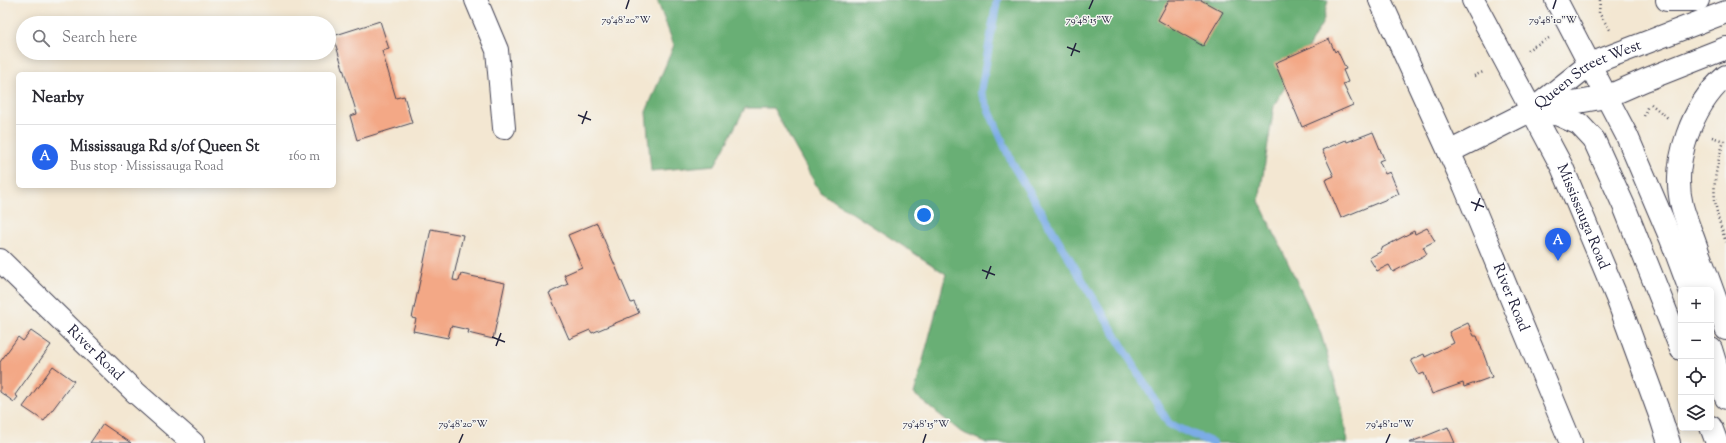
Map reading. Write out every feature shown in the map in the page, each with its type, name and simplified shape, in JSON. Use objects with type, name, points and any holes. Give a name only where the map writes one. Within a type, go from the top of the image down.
[{"type":"main road","points":[[476,0],[497,50],[504,128]]},
{"type":"main road","name":"River Road","points":[[1380,0],[1449,152],[1571,443]]},
{"type":"main road","name":"Mississauga Road","points":[[1473,0],[1562,167],[1617,298],[1669,443]]},
{"type":"main road","points":[[1556,0],[1627,136],[1671,239],[1689,287]]},
{"type":"main road","points":[[1667,0],[1698,0]]},
{"type":"main road","name":"Queen Street West","points":[[1532,110],[1590,64],[1726,12]]},
{"type":"main road","name":"Queen Street West","points":[[1532,110],[1606,97],[1726,48]]},
{"type":"main road","points":[[1726,76],[1713,88],[1700,106],[1689,129],[1682,157],[1679,180],[1682,205],[1726,329]]},
{"type":"main road","points":[[1449,152],[1532,110],[1559,115],[1579,124],[1594,140],[1624,206],[1678,341]]},
{"type":"main road","name":"River Road","points":[[0,260],[135,392],[193,443]]},
{"type":"main road","points":[[1714,359],[1726,398]]},
{"type":"main road","points":[[1712,431],[1717,443]]},
{"type":"path","points":[[1600,0],[1599,13],[1611,32]]},
{"type":"path","points":[[1474,76],[1599,13]]},
{"type":"path","points":[[1644,117],[1649,103],[1672,122]]},
{"type":"path","points":[[1724,141],[1717,166],[1714,192],[1716,214],[1726,242]]},
{"type":"green space","points":[[657,0],[1328,0],[1323,22],[1274,106],[1259,201],[1320,331],[1342,406],[1347,443],[987,443],[961,432],[914,394],[946,274],[820,192],[773,108],[745,108],[715,165],[651,171],[646,112],[674,45]]},
{"type":"building","points":[[1169,0],[1201,0],[1223,12],[1203,46],[1158,20]]},
{"type":"building","points":[[380,21],[389,49],[382,51],[396,98],[404,96],[412,123],[357,140],[350,116],[357,114],[336,46],[336,35]]},
{"type":"building","points":[[1329,39],[1335,52],[1337,50],[1346,69],[1343,70],[1348,82],[1343,84],[1353,105],[1302,127],[1275,63]]},
{"type":"building","points":[[1373,132],[1384,159],[1379,161],[1385,174],[1390,172],[1399,194],[1341,218],[1325,180],[1334,176],[1322,150],[1346,140],[1347,142]]},
{"type":"building","points":[[597,223],[631,303],[634,302],[639,313],[592,333],[590,330],[569,339],[549,293],[568,284],[564,275],[582,267],[568,235]]},
{"type":"building","points":[[1427,228],[1435,241],[1423,247],[1427,254],[1393,272],[1389,265],[1377,271],[1369,258],[1382,251],[1380,249],[1414,231],[1415,234]]},
{"type":"building","points":[[431,229],[463,235],[453,280],[459,281],[461,274],[505,283],[493,339],[468,333],[469,330],[451,326],[448,338],[413,331],[416,319],[412,318]]},
{"type":"building","points":[[1468,323],[1474,336],[1477,336],[1492,377],[1464,387],[1463,383],[1432,394],[1424,373],[1419,375],[1411,360],[1424,354],[1425,357],[1454,343],[1449,332]]},
{"type":"building","points":[[31,331],[51,345],[15,395],[18,397],[14,402],[0,392],[0,362],[18,337],[23,341]]},
{"type":"building","points":[[53,366],[74,381],[44,421],[23,407]]},
{"type":"building","points":[[103,424],[131,443],[90,443]]},
{"type":"building","points":[[1448,427],[1455,443],[1409,443]]},
{"type":"waterway","points":[[997,0],[981,92],[1013,165],[1169,424],[1213,443]]},
{"type":"place","name":"Mississauga Rd s/of Queen St","points":[[1558,261]]}]
